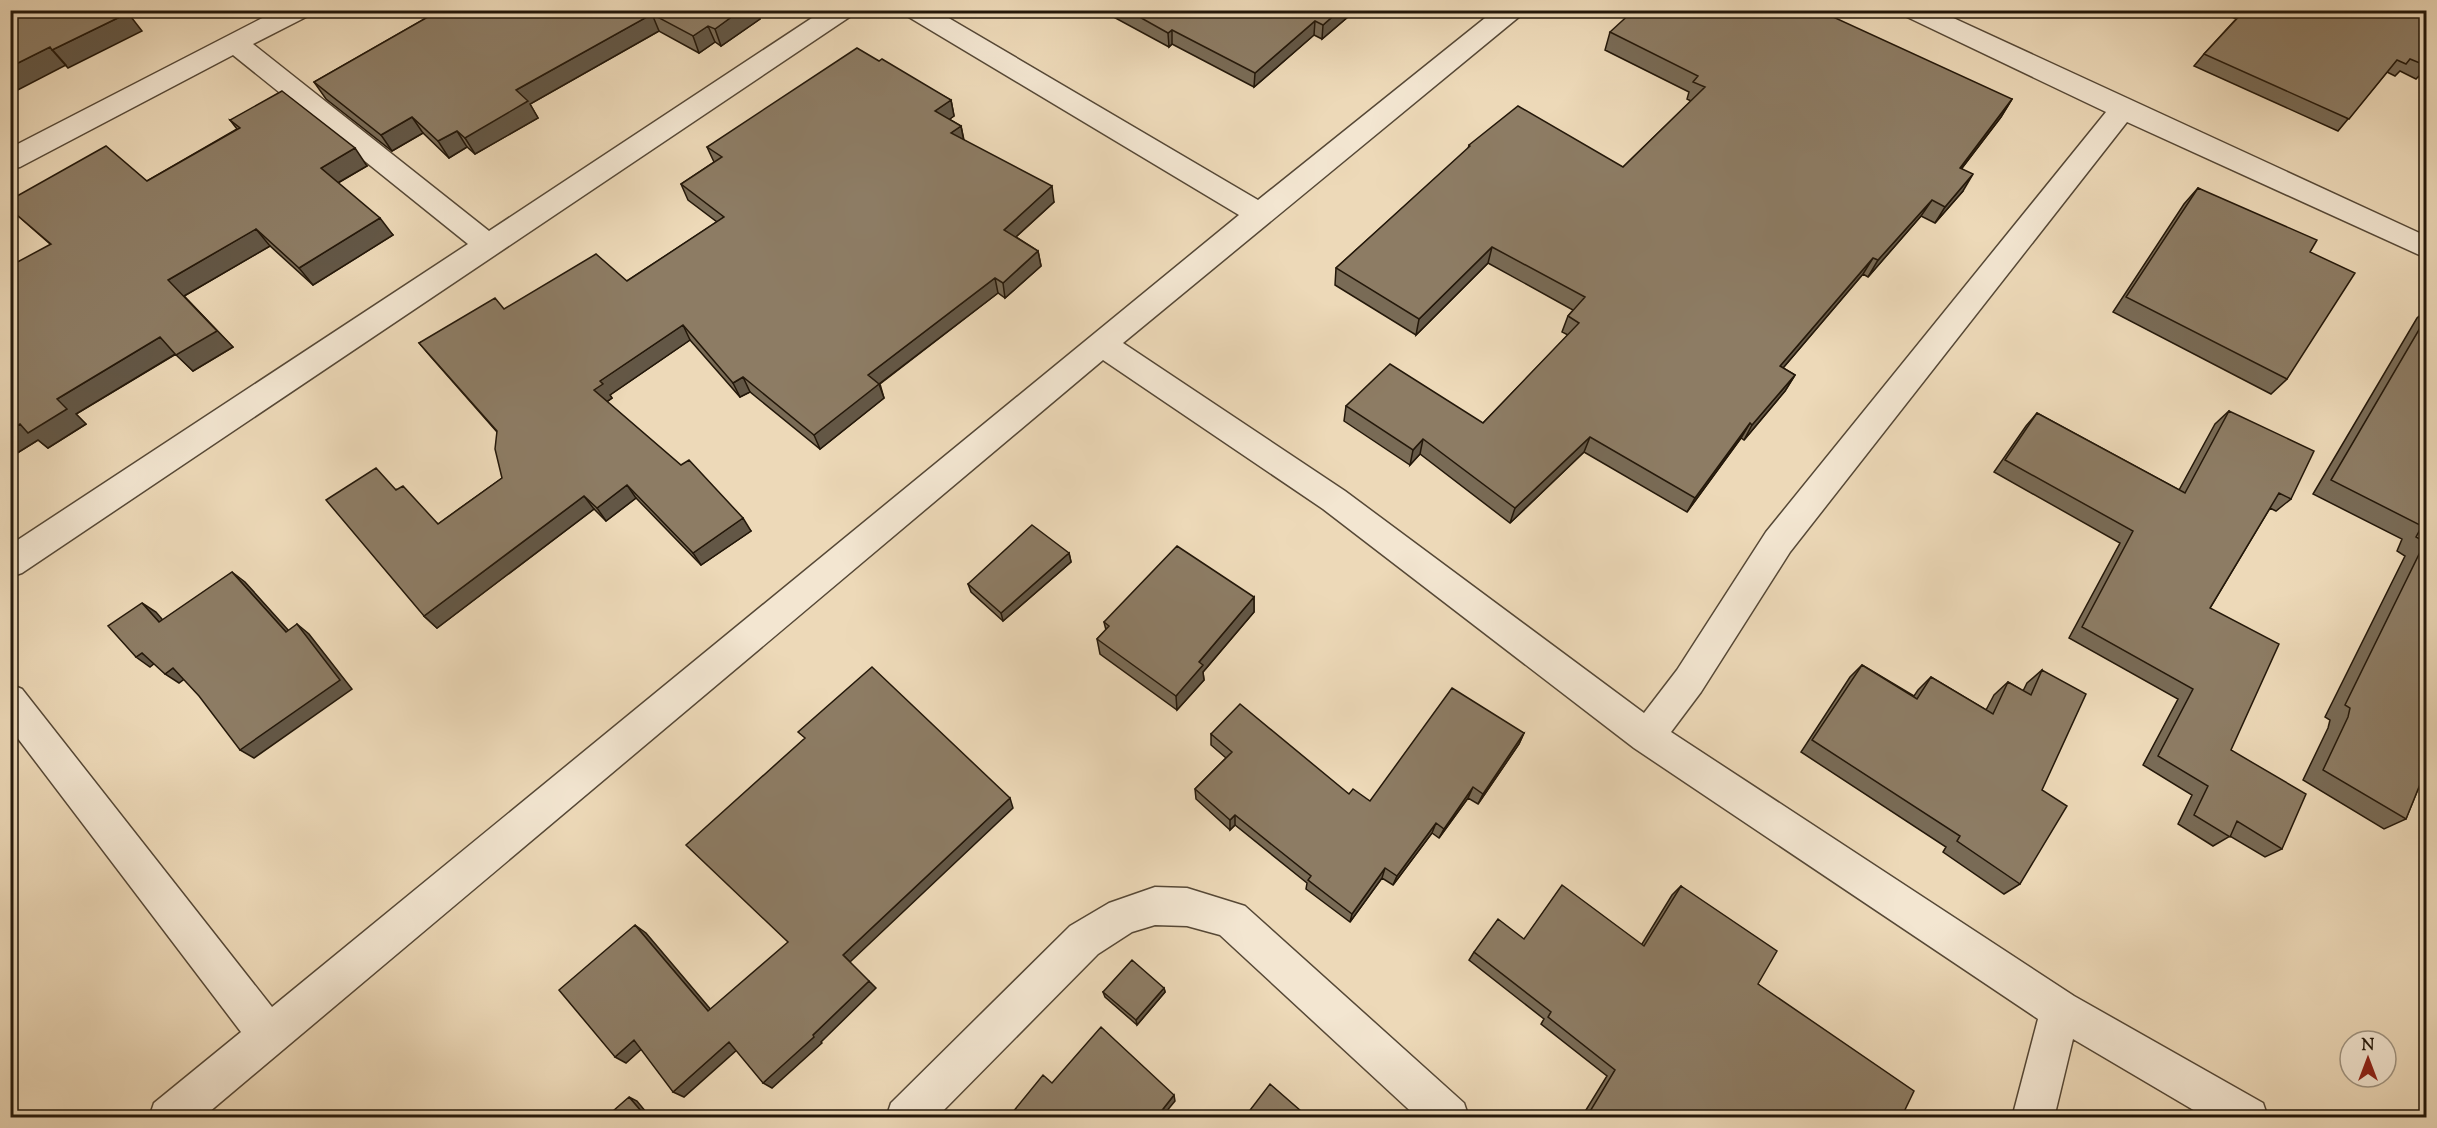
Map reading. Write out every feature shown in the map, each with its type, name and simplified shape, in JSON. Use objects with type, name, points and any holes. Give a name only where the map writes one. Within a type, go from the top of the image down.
[{"type":"street","points":[[10,160],[299,10]]},
{"type":"street","points":[[10,563],[842,10]]},
{"type":"street","points":[[916,10],[1259,214]]},
{"type":"street","points":[[169,1118],[1259,214],[1511,10]]},
{"type":"street","points":[[1914,10],[2123,109],[2427,248]]},
{"type":"street","points":[[236,44],[487,244]]},
{"type":"street","points":[[1647,736],[1689,681],[1778,542],[2123,109]]},
{"type":"street","points":[[1102,344],[1334,500],[1647,736],[2060,1010],[2248,1118]]},
{"type":"street","points":[[10,700],[269,1036]]},
{"type":"street","points":[[906,1118],[1084,940],[1123,916],[1155,906],[1187,907],[1231,919],[1449,1118]]},
{"type":"street","points":[[2033,1118],[2060,1010]]},
{"type":"building","points":[[10,10],[125,10],[128,13],[52,50],[50,47],[10,67]]},
{"type":"building","points":[[440,10],[741,10],[715,29],[708,26],[693,36],[652,14],[516,90],[528,101],[465,138],[457,131],[438,141],[412,117],[381,135],[314,82]]},
{"type":"building","points":[[1127,10],[1340,10],[1323,25],[1315,21],[1255,73],[1172,30],[1168,33]]},
{"type":"building","points":[[1634,10],[1818,10],[2012,99],[1960,168],[1973,174],[1945,207],[1932,200],[1878,260],[1873,258],[1780,366],[1795,375],[1752,425],[1750,423],[1695,498],[1590,437],[1515,508],[1423,439],[1413,450],[1346,406],[1390,364],[1483,423],[1579,323],[1568,316],[1585,297],[1492,247],[1419,319],[1336,268],[1469,145],[1518,106],[1623,167],[1705,87],[1693,82],[1698,76],[1610,32]]},
{"type":"building","points":[[2245,10],[2427,10],[2427,66],[2410,59],[2406,64],[2397,60],[2349,119],[2204,54]]},
{"type":"building","points":[[857,48],[879,61],[882,59],[951,100],[935,111],[961,126],[951,133],[1052,186],[1004,230],[1038,251],[1003,283],[995,278],[868,375],[879,384],[814,435],[743,377],[733,383],[683,325],[600,381],[603,384],[594,390],[681,465],[689,460],[743,518],[693,553],[627,485],[597,508],[584,496],[424,616],[326,500],[376,468],[396,490],[403,486],[438,524],[502,478],[495,449],[497,431],[419,343],[495,298],[504,309],[596,254],[627,281],[724,217],[681,184],[722,157],[707,147]]},
{"type":"building","points":[[282,91],[355,148],[321,168],[380,218],[299,268],[256,229],[168,280],[217,331],[176,355],[160,337],[57,399],[67,409],[28,433],[20,424],[10,430],[10,266],[51,244],[10,209],[10,200],[106,146],[147,181],[240,128],[230,120]]},
{"type":"building","points":[[2198,188],[2317,240],[2310,252],[2355,273],[2287,379],[2126,297]]},
{"type":"building","points":[[2427,316],[2427,767],[2406,819],[2323,770],[2348,717],[2350,708],[2345,705],[2425,542],[2416,537],[2422,526],[2331,480]]},
{"type":"building","points":[[2229,411],[2314,451],[2291,499],[2279,493],[2210,608],[2279,644],[2231,750],[2306,794],[2282,849],[2237,821],[2230,837],[2194,815],[2208,786],[2158,756],[2193,689],[2082,627],[2133,531],[2005,460],[2037,413],[2185,493]]},
{"type":"building","points":[[1032,525],[1069,553],[1001,613],[968,584]]},
{"type":"building","points":[[1177,546],[1254,597],[1199,662],[1203,665],[1176,696],[1097,639],[1109,626],[1104,622]]},
{"type":"building","points":[[232,572],[286,632],[297,624],[340,680],[240,750],[199,696],[173,668],[165,674],[142,653],[136,657],[108,626],[142,603],[159,622]]},
{"type":"building","points":[[1862,665],[1917,699],[1931,677],[1993,714],[2008,682],[2031,695],[2042,670],[2086,694],[2042,790],[2067,806],[2020,884],[1957,841],[1960,836],[1812,740]]},
{"type":"building","points":[[872,667],[1010,798],[843,955],[869,981],[813,1035],[814,1037],[763,1083],[729,1042],[673,1092],[634,1040],[615,1057],[559,990],[635,925],[708,1011],[788,942],[686,845],[805,738],[798,732]]},
{"type":"building","points":[[1452,688],[1524,733],[1483,794],[1473,787],[1444,829],[1436,823],[1397,876],[1385,868],[1352,914],[1308,880],[1311,876],[1235,815],[1230,820],[1195,789],[1232,752],[1211,734],[1240,704],[1349,794],[1353,789],[1370,801]]},
{"type":"building","points":[[1562,885],[1644,946],[1681,886],[1777,951],[1758,984],[1914,1091],[1901,1118],[1586,1118],[1615,1070],[1548,1017],[1551,1012],[1474,952],[1498,919],[1524,939]]},
{"type":"building","points":[[1132,960],[1164,988],[1136,1020],[1103,992]]},
{"type":"building","points":[[1101,1027],[1174,1095],[1156,1118],[1008,1118],[1043,1075],[1052,1083]]},
{"type":"building","points":[[1270,1084],[1309,1118],[1244,1118]]},
{"type":"building","points":[[629,1097],[647,1118],[605,1118]]}]
